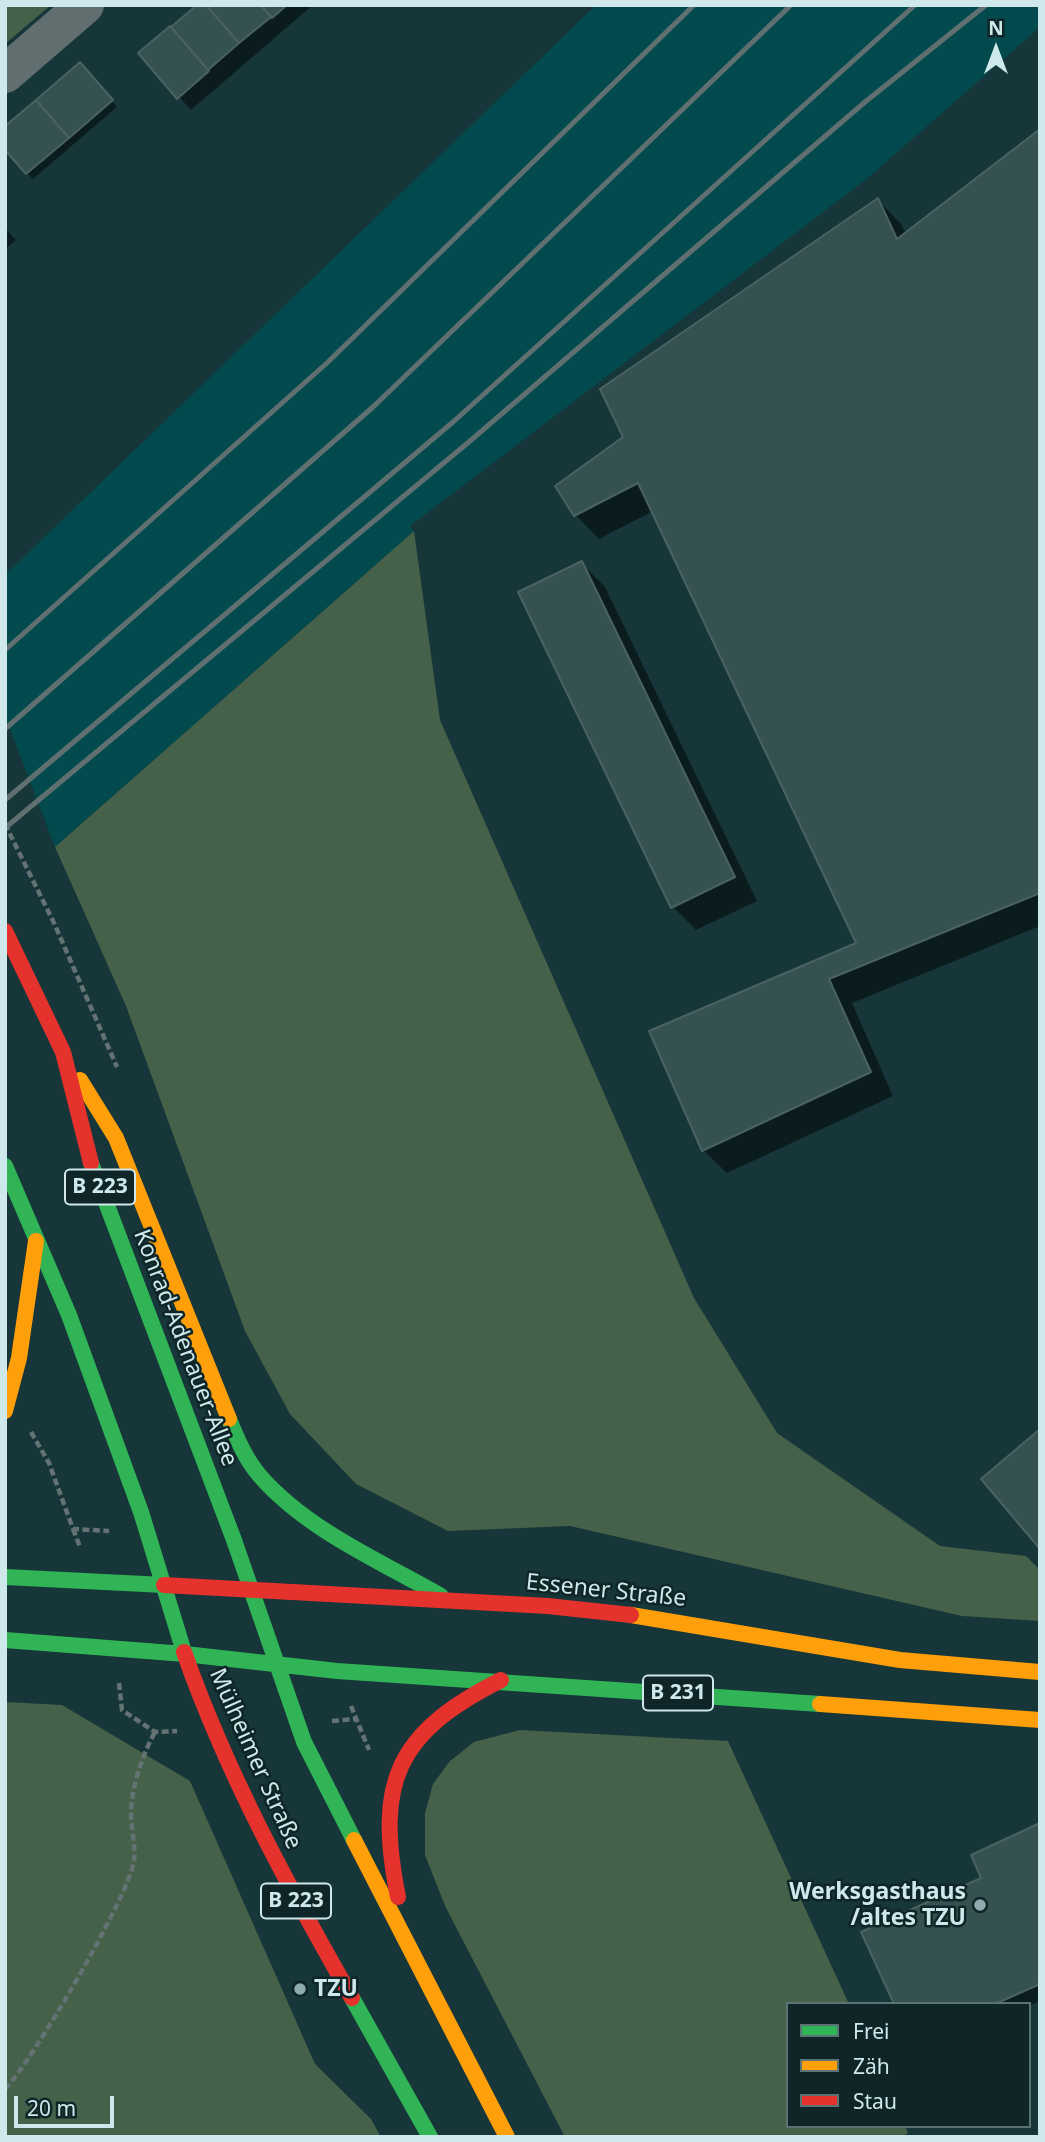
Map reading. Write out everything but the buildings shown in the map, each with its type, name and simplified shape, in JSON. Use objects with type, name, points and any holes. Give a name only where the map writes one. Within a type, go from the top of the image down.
[{"type":"main road","name":"Konrad-Adenauer-Allee","points":[[5,931],[62,1052],[85,1146],[250,1589],[275,1665]]},
{"type":"main road","points":[[62,1052],[116,1138],[239,1444],[260,1476],[311,1521],[447,1600]]},
{"type":"main road","name":"B 223","points":[[5,1166],[69,1315],[141,1512],[185,1654]]},
{"type":"main road","points":[[5,1411],[19,1358],[36,1241]]},
{"type":"main road","name":"Essener Straße","points":[[5,1577],[447,1600],[652,1616],[901,1660],[1040,1672]]},
{"type":"main road","points":[[5,1640],[185,1654]]},
{"type":"main road","name":"B 231","points":[[185,1654],[275,1665],[501,1679],[1040,1720]]},
{"type":"main road","name":"Mülheimer Straße","points":[[185,1654],[213,1729],[275,1862],[430,2137]]},
{"type":"main road","name":"B 223","points":[[275,1665],[304,1742],[506,2137]]},
{"type":"main road","points":[[415,1960],[388,1851],[387,1800],[394,1779],[411,1748],[431,1722],[471,1693],[501,1679]]},
{"type":"street","points":[[5,74],[85,5]]},
{"type":"path","points":[[5,2089],[52,2022],[117,1902],[134,1862],[131,1811],[142,1757],[155,1732]]},
{"type":"shaded area","points":[[596,5],[1040,5],[1040,27],[868,178],[410,526],[414,531],[55,847],[5,716],[5,575]]},
{"type":"green space","points":[[5,5],[51,5],[5,44]]},
{"type":"green space","points":[[414,531],[440,720],[694,1298],[777,1433],[940,1546],[1026,1556],[1040,1570],[1040,1621],[962,1616],[570,1526],[448,1531],[356,1484],[290,1414],[245,1331],[126,1006],[55,847]]},
{"type":"green space","points":[[5,1702],[62,1705],[190,1781],[315,2064],[371,2119],[381,2137],[5,2137]]},
{"type":"green space","points":[[520,1730],[728,1741],[848,2002],[786,2002],[786,2128],[906,2128],[908,2133],[902,2137],[565,2137],[446,1908],[425,1855],[425,1813],[433,1784],[450,1761],[474,1742]]},
{"type":"railway","points":[[5,650],[328,362],[694,5]]},
{"type":"railway","points":[[5,729],[373,407],[791,5]]},
{"type":"railway","points":[[5,800],[453,422],[915,5]]},
{"type":"railway","points":[[5,828],[470,441],[865,102],[986,5]]},
{"type":"traffic: fast","points":[[91,1163],[234,1540],[304,1742],[354,1840]]},
{"type":"traffic: fast","points":[[5,1166],[69,1315],[141,1512],[184,1652]]},
{"type":"traffic: fast","points":[[229,1419],[255,1470],[300,1513],[345,1543],[441,1596]]},
{"type":"traffic: fast","points":[[5,1577],[164,1585]]},
{"type":"traffic: fast","points":[[5,1640],[185,1654]]},
{"type":"traffic: fast","points":[[185,1654],[337,1671],[820,1704]]},
{"type":"traffic: fast","points":[[352,1998],[430,2137]]},
{"type":"traffic: slow","points":[[80,1080],[116,1138],[229,1419]]},
{"type":"traffic: slow","points":[[5,1411],[19,1358],[36,1241]]},
{"type":"traffic: slow","points":[[631,1615],[900,1660],[1040,1672]]},
{"type":"traffic: slow","points":[[820,1704],[1040,1720]]},
{"type":"traffic: slow","points":[[354,1840],[507,2137]]},
{"type":"traffic: jam","points":[[5,931],[63,1052],[91,1163]]},
{"type":"traffic: jam","points":[[164,1585],[548,1606],[631,1615]]},
{"type":"traffic: jam","points":[[184,1652],[239,1786],[352,1998]]},
{"type":"traffic: jam","points":[[398,1897],[390,1822],[393,1792],[402,1765],[416,1742],[437,1720],[465,1700],[501,1680]]},
{"type":"place","name":"Werksgasthaus /altes TZU","points":[[980,1905]]},
{"type":"place","name":"TZU","points":[[300,1989]]}]
